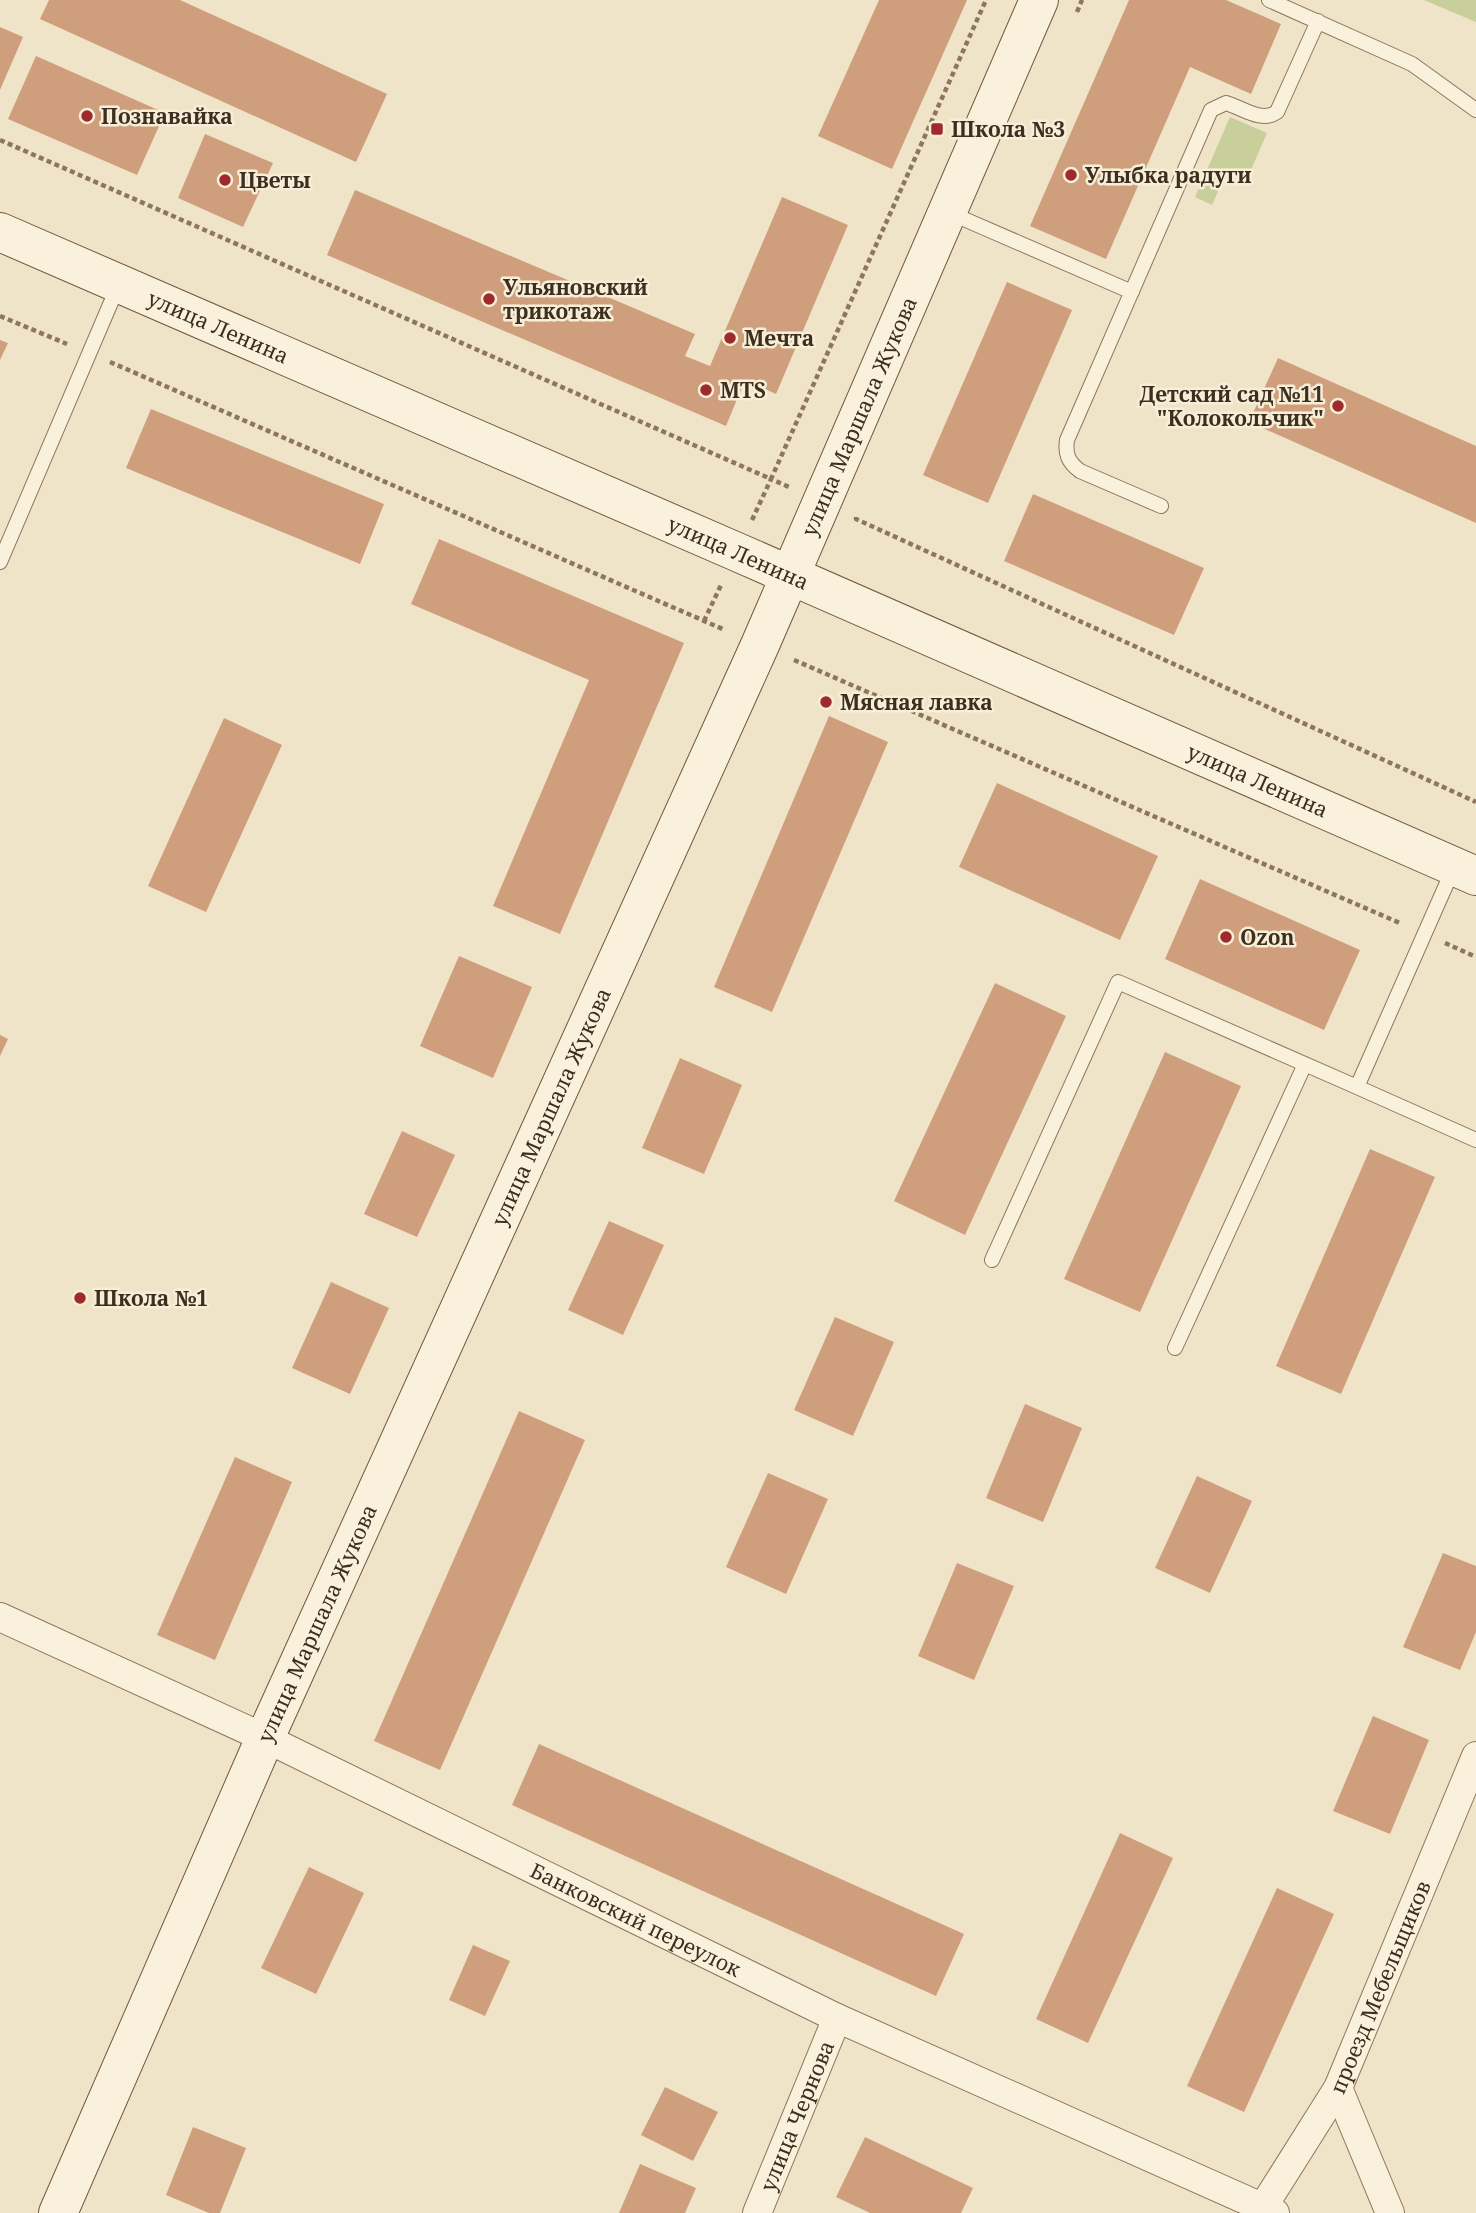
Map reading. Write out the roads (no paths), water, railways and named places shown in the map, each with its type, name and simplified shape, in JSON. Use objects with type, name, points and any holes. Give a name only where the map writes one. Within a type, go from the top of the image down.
[{"type":"main road","name":"улица Маршала Жукова","points":[[58,2213],[265,1738],[790,575],[1039,0]]},
{"type":"main road","name":"улица Ленина","points":[[0,232],[1465,871]]},
{"type":"street","name":"Банковский переулок","points":[[0,1617],[265,1738],[837,2018],[1269,2210]]},
{"type":"street","name":"проезд Мебельщиков","points":[[1269,2210],[1338,2088],[1476,1756]]},
{"type":"street","name":"улица Чернова","points":[[757,2213],[837,2018]]},
{"type":"street","points":[[1338,2088],[1390,2213]]},
{"type":"lane","points":[[1269,0],[1412,64],[1476,110]]},
{"type":"lane","points":[[1161,506],[1080,471],[1072,465],[1066,450],[1067,440],[1211,110],[1226,103],[1258,116],[1266,117],[1277,112],[1318,21]]},
{"type":"lane","points":[[947,212],[1132,292]]},
{"type":"lane","points":[[0,562],[120,284]]},
{"type":"lane","points":[[1357,1087],[1465,871]]},
{"type":"lane","points":[[992,1260],[1118,982],[1476,1140]]},
{"type":"lane","points":[[1175,1348],[1305,1064]]},
{"type":"place","name":"Познавайка","points":[[87,116]]},
{"type":"place","name":"Школа №3","points":[[937,129]]},
{"type":"place","name":"Улыбка радуги","points":[[1071,175]]},
{"type":"place","name":"Цветы","points":[[225,180]]},
{"type":"place","name":"Ульяновский трикотаж","points":[[489,299]]},
{"type":"place","name":"Мечта","points":[[730,338]]},
{"type":"place","name":"MTS","points":[[706,390]]},
{"type":"place","name":"Детский сад №11 \"Колокольчик\"","points":[[1338,406]]},
{"type":"place","name":"Мясная лавка","points":[[826,702]]},
{"type":"place","name":"Ozon","points":[[1226,937]]},
{"type":"place","name":"Школа №1","points":[[80,1298]]}]
